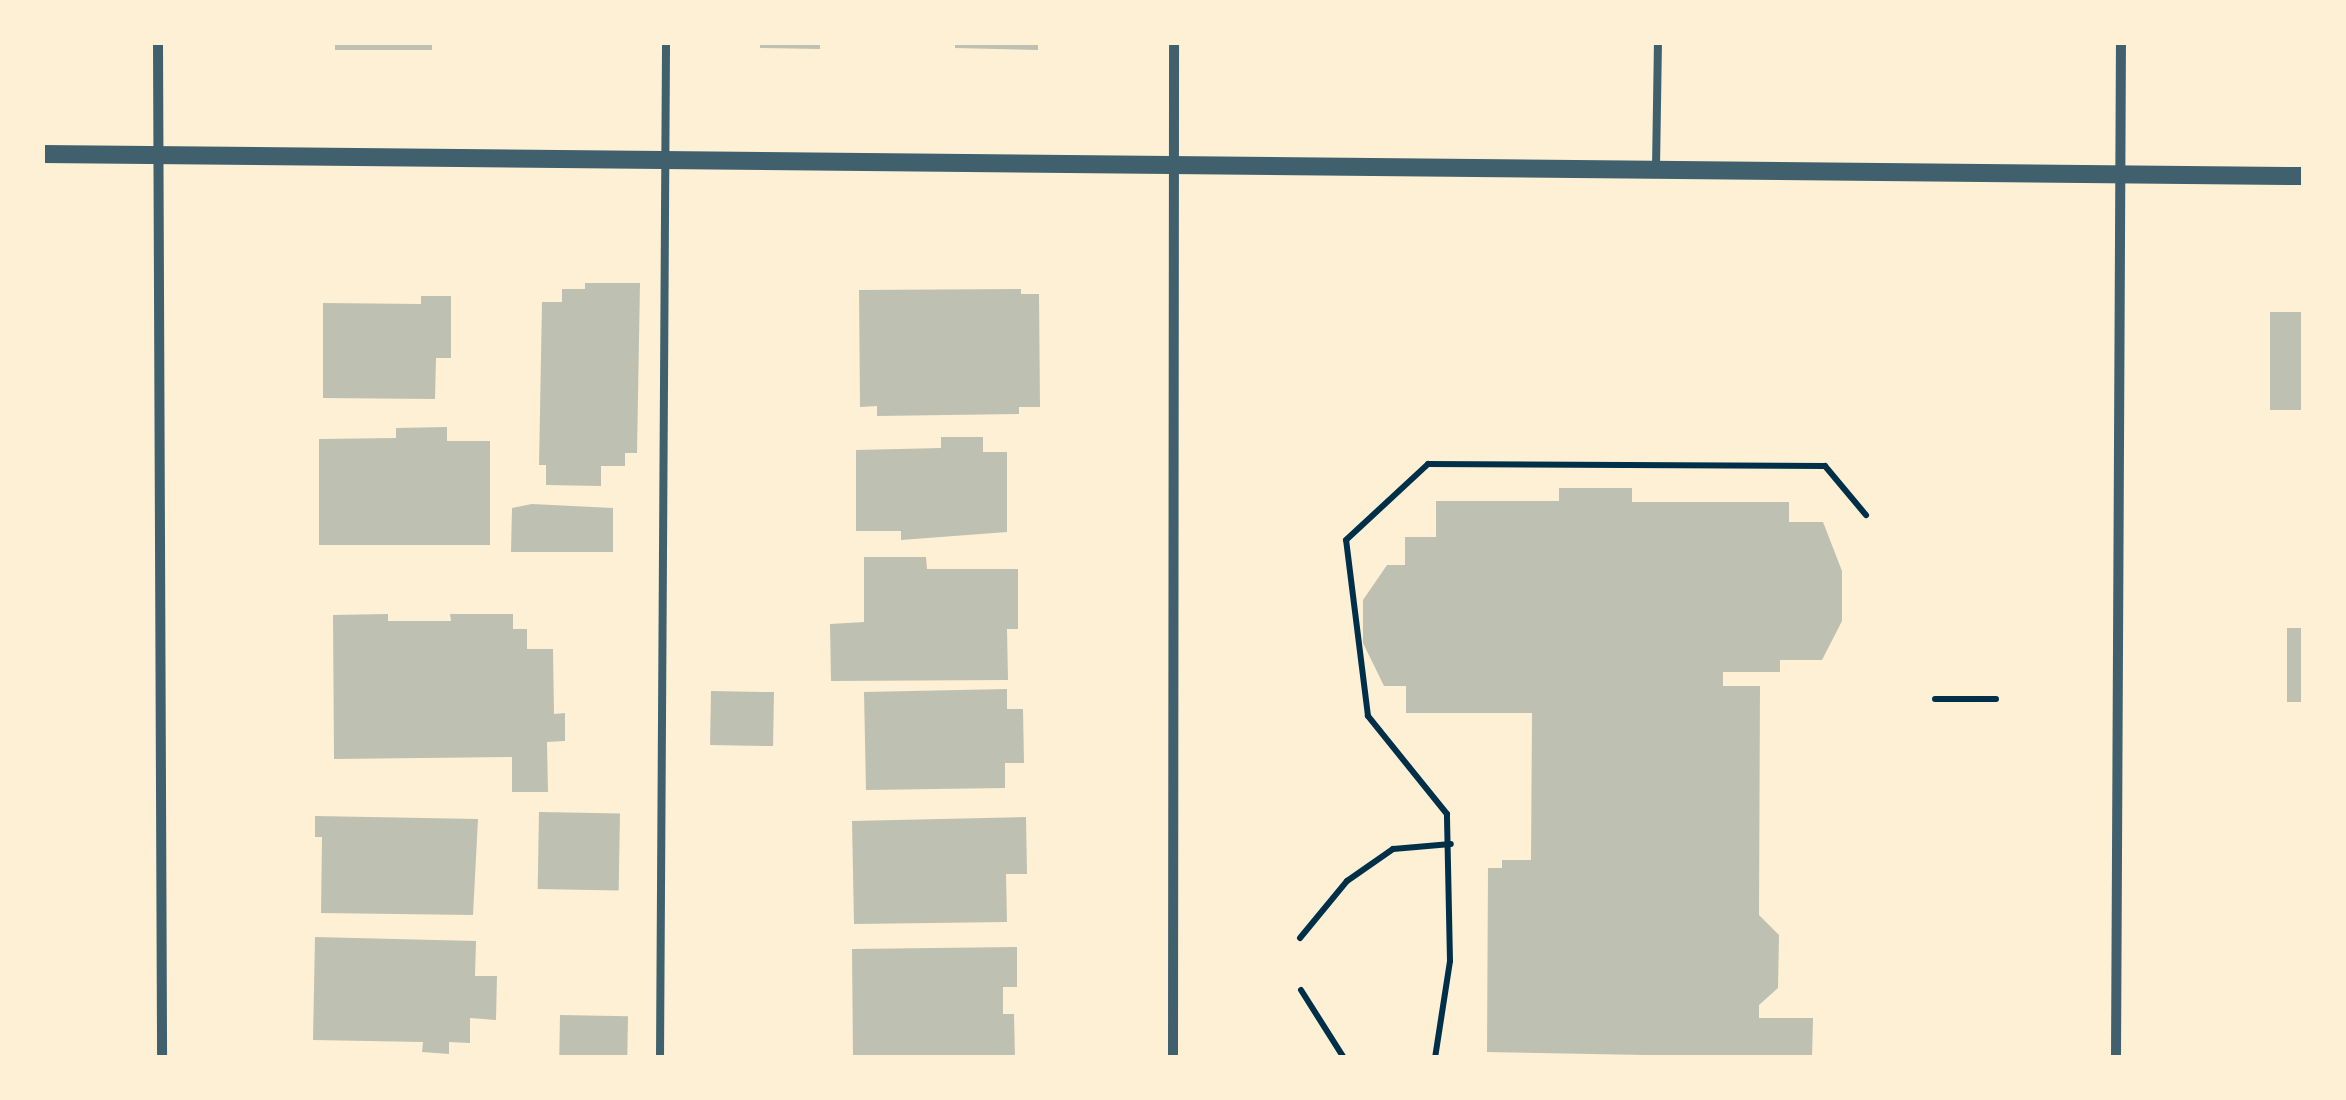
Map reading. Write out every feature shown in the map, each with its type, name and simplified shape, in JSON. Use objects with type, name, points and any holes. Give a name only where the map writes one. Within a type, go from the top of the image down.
[{"type":"street","points":[[158,42],[162,1058]]},
{"type":"street","points":[[1174,42],[1174,1058]]},
{"type":"street","points":[[2116,1058],[2121,42]]},
{"type":"street","points":[[42,154],[2304,176]]},
{"type":"lane","points":[[660,1058],[666,42]]},
{"type":"lane","points":[[1656,170],[1658,42]]},
{"type":"path","points":[[1436,1058],[1450,961],[1448,814],[1368,716],[1346,540],[1428,464],[1825,466],[1866,516]]},
{"type":"path","points":[[1935,699],[1996,699]]},
{"type":"path","points":[[1300,938],[1347,881],[1394,849],[1450,844]]},
{"type":"path","points":[[1301,990],[1344,1058]]},
{"type":"building","points":[[335,42],[432,42],[432,50],[335,50]]},
{"type":"building","points":[[760,42],[820,42],[820,49],[760,48]]},
{"type":"building","points":[[955,42],[1038,42],[1038,50],[955,48]]},
{"type":"building","points":[[585,283],[640,283],[637,453],[625,453],[625,466],[601,466],[601,486],[546,485],[546,465],[539,465],[542,302],[562,302],[562,289],[585,289]]},
{"type":"building","points":[[1021,289],[1021,294],[1039,294],[1040,407],[1019,407],[1019,414],[877,416],[877,406],[860,407],[859,290]]},
{"type":"building","points":[[421,296],[451,296],[451,358],[436,358],[435,399],[323,398],[323,303],[421,304]]},
{"type":"building","points":[[2270,312],[2304,312],[2304,410],[2270,410]]},
{"type":"building","points":[[447,427],[447,441],[490,441],[490,545],[319,545],[319,439],[396,438],[396,428]]},
{"type":"building","points":[[941,437],[983,437],[983,452],[1007,452],[1007,532],[901,540],[901,531],[856,531],[856,450],[941,448]]},
{"type":"building","points":[[1559,488],[1632,488],[1632,502],[1789,502],[1789,522],[1823,522],[1842,571],[1842,621],[1822,660],[1780,660],[1780,672],[1723,672],[1723,686],[1760,686],[1759,915],[1779,935],[1778,988],[1759,1005],[1759,1018],[1813,1018],[1812,1058],[1487,1052],[1488,868],[1502,868],[1502,860],[1531,860],[1532,713],[1406,713],[1406,686],[1384,686],[1363,643],[1363,600],[1387,565],[1405,565],[1405,537],[1436,537],[1436,501],[1559,501]]},
{"type":"building","points":[[532,504],[613,508],[613,552],[511,552],[512,508]]},
{"type":"building","points":[[864,557],[926,557],[927,569],[1018,569],[1018,629],[1007,629],[1008,680],[831,681],[830,624],[864,622]]},
{"type":"building","points":[[388,614],[388,621],[451,621],[450,614],[513,614],[513,629],[527,629],[527,649],[553,649],[554,714],[565,713],[565,741],[547,742],[548,792],[512,792],[512,757],[334,759],[333,615]]},
{"type":"building","points":[[2287,628],[2304,628],[2304,702],[2287,702]]},
{"type":"building","points":[[1007,689],[1007,709],[1023,709],[1024,763],[1005,763],[1005,788],[866,790],[864,692]]},
{"type":"building","points":[[711,691],[774,692],[773,746],[710,745]]},
{"type":"building","points":[[539,812],[620,813],[619,890],[538,889]]},
{"type":"building","points":[[315,816],[478,819],[473,915],[321,913],[322,837],[315,837]]},
{"type":"building","points":[[1026,817],[1027,874],[1006,874],[1007,922],[854,924],[852,821]]},
{"type":"building","points":[[315,937],[476,941],[475,976],[497,976],[496,1020],[470,1018],[470,1043],[449,1042],[449,1054],[422,1052],[423,1042],[313,1040]]},
{"type":"building","points":[[1017,947],[1017,987],[1003,987],[1003,1014],[1014,1014],[1015,1058],[853,1058],[852,949]]},
{"type":"building","points":[[560,1015],[628,1016],[627,1058],[559,1058]]}]
